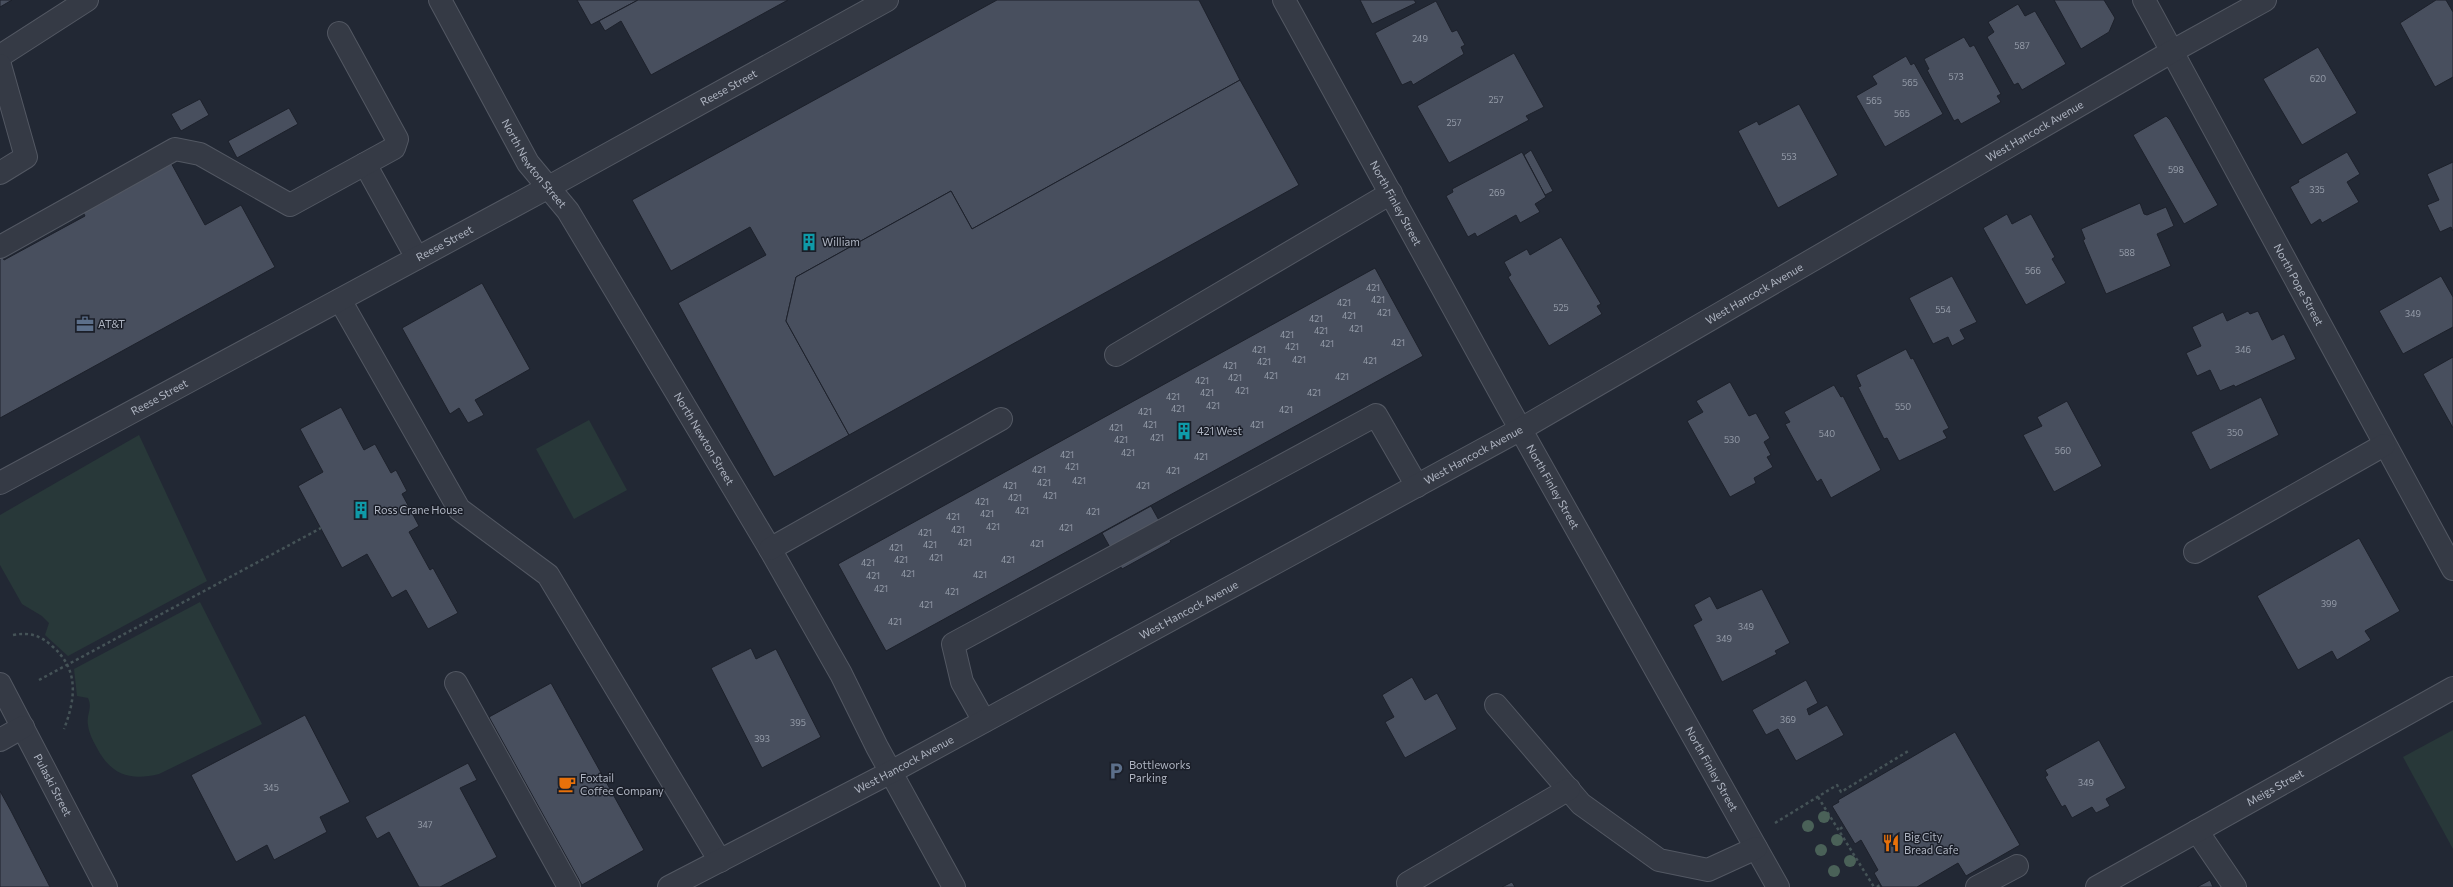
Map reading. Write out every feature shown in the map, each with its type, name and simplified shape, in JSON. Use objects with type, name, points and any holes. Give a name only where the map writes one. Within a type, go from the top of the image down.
[{"type":"street","points":[[0,56],[87,0]]},
{"type":"street","name":"North Newton Street","points":[[440,0],[528,163],[547,188],[568,211],[770,549],[842,674],[891,772],[954,887]]},
{"type":"street","name":"Reese Street","points":[[0,483],[547,188],[887,0]]},
{"type":"street","name":"North Finley Street","points":[[1284,0],[1521,429],[1778,887]]},
{"type":"street","name":"North Pope Street","points":[[2144,0],[2384,445],[2453,569]]},
{"type":"street","name":"West Hancock Avenue","points":[[668,887],[891,772],[1521,429],[2171,52],[2265,0]]},
{"type":"street","points":[[0,247],[175,149],[200,154],[290,204],[394,148],[397,138],[339,33]]},
{"type":"street","points":[[0,173],[26,158],[2,79]]},
{"type":"street","points":[[365,164],[417,258]]},
{"type":"street","points":[[1116,355],[1391,193]]},
{"type":"street","points":[[340,300],[458,509],[548,575],[720,861]]},
{"type":"street","points":[[984,721],[962,682],[953,644],[1376,416],[1417,486]]},
{"type":"street","points":[[770,549],[1001,419]]},
{"type":"street","points":[[2195,552],[2384,445]]},
{"type":"street","points":[[456,683],[569,887]]},
{"type":"street","name":"Pulaski Street","points":[[0,684],[106,887]]},
{"type":"street","name":"Meigs Street","points":[[2097,887],[2453,688]]},
{"type":"street","points":[[1496,705],[1581,804],[1659,860],[1708,870],[1754,843]]},
{"type":"street","points":[[0,740],[23,727]]},
{"type":"street","points":[[1408,883],[1569,789]]},
{"type":"street","points":[[2197,831],[2235,887]]},
{"type":"street","points":[[1977,887],[2017,866]]},
{"type":"path","points":[[39,680],[321,528]]},
{"type":"path","points":[[13,634],[27,632],[38,636],[64,656],[68,664],[73,693],[64,729]]},
{"type":"path","points":[[1754,843],[1837,785],[1841,792],[1910,750]]},
{"type":"path","points":[[1818,797],[1876,887],[1881,884]]},
{"type":"path","points":[[1840,829],[1844,826]]},
{"type":"shaded area","points":[[589,420],[627,490],[574,519],[536,449]]},
{"type":"shaded area","points":[[139,435],[207,581],[68,656],[45,635],[49,623],[42,616],[22,604],[0,565],[0,515]]},
{"type":"shaded area","points":[[200,602],[262,724],[159,774],[139,777],[122,774],[115,770],[102,757],[93,740],[89,731],[88,721],[90,705],[88,698],[77,696],[74,669]]},
{"type":"shaded area","points":[[2453,730],[2453,849],[2403,757]]},
{"type":"building","points":[[0,0],[12,0],[0,7]]},
{"type":"building","points":[[577,0],[638,0],[591,25]]},
{"type":"building","points":[[638,0],[788,0],[651,75],[621,21],[605,31],[599,21]]},
{"type":"building","name":"William","points":[[997,0],[1199,0],[1240,80],[972,229],[951,191],[796,277],[786,321],[849,435],[774,477],[678,303],[766,255],[750,227],[671,271],[632,200]]},
{"type":"building","points":[[1360,0],[1414,0],[1416,3],[1372,24]]},
{"type":"building","points":[[2054,0],[2104,0],[2115,18],[2109,32],[2081,49]]},
{"type":"building","points":[[2436,0],[2446,0],[2453,12],[2453,77],[2435,87],[2400,23]]},
{"type":"building","points":[[1436,1],[1452,32],[1457,30],[1465,45],[1461,47],[1464,54],[1413,85],[1411,81],[1402,85],[1375,33]]},
{"type":"building","points":[[2018,4],[2025,16],[2035,11],[2066,64],[2022,90],[2018,83],[2014,85],[1987,37],[1994,32],[1988,22]]},
{"type":"building","points":[[1964,37],[1970,47],[1974,45],[2001,94],[1997,96],[2001,102],[1961,124],[1958,119],[1954,121],[1927,70],[1929,69],[1924,59]]},
{"type":"building","points":[[2318,47],[2357,113],[2302,145],[2263,79]]},
{"type":"building","points":[[1514,53],[1544,107],[1526,116],[1529,120],[1449,163],[1417,106]]},
{"type":"building","points":[[1906,56],[1911,65],[1914,63],[1943,114],[1885,147],[1856,96],[1877,84],[1872,76]]},
{"type":"building","points":[[1240,80],[1299,185],[849,435],[786,321],[796,277],[951,191],[972,229]]},
{"type":"building","points":[[200,99],[209,115],[181,131],[171,114]]},
{"type":"building","points":[[1799,104],[1838,175],[1778,208],[1738,131],[1757,121],[1759,125]]},
{"type":"building","points":[[289,108],[298,124],[237,158],[228,141]]},
{"type":"building","points":[[2166,116],[2170,120],[2218,205],[2184,224],[2133,135]]},
{"type":"building","points":[[1531,150],[1553,191],[1545,195],[1524,155]]},
{"type":"building","points":[[1522,152],[1546,197],[1535,204],[1540,212],[1520,223],[1516,215],[1477,237],[1475,233],[1468,237],[1446,196],[1453,192],[1452,189]]},
{"type":"building","points":[[2347,152],[2360,174],[2347,182],[2359,202],[2322,223],[2320,219],[2311,225],[2290,187],[2299,182],[2298,180]]},
{"type":"building","name":"AT&T","points":[[170,161],[205,225],[241,205],[275,267],[0,418],[0,257],[2,256],[4,260],[85,216],[82,210]]},
{"type":"building","points":[[2453,162],[2453,231],[2451,227],[2440,232],[2427,205],[2439,200],[2427,174]]},
{"type":"building","points":[[2140,203],[2144,214],[2147,215],[2166,207],[2174,226],[2157,234],[2171,266],[2106,294],[2083,240],[2085,239],[2081,229]]},
{"type":"building","points":[[2007,214],[2012,224],[2031,214],[2055,257],[2052,259],[2066,283],[2026,305],[1983,228]]},
{"type":"building","points":[[1561,237],[1601,304],[1597,306],[1602,314],[1549,346],[1508,277],[1511,275],[1504,262],[1527,249],[1530,255]]},
{"type":"building","name":"421 West","points":[[1375,268],[1423,356],[886,651],[838,564]]},
{"type":"building","points":[[1952,276],[1977,322],[1960,330],[1965,339],[1952,346],[1948,337],[1933,344],[1909,298]]},
{"type":"building","points":[[2441,276],[2453,297],[2453,327],[2403,354],[2379,311]]},
{"type":"building","points":[[482,283],[530,369],[475,400],[484,415],[468,423],[459,408],[450,414],[402,328]]},
{"type":"building","points":[[2248,311],[2250,314],[2258,311],[2272,340],[2284,334],[2296,359],[2235,387],[2234,385],[2220,391],[2210,370],[2197,376],[2186,353],[2201,346],[2192,327],[2223,312],[2227,321]]},
{"type":"building","points":[[1906,349],[1911,359],[1913,358],[1949,428],[1943,431],[1947,438],[1899,461],[1887,438],[1884,439],[1858,387],[1861,386],[1856,375]]},
{"type":"building","points":[[2453,357],[2453,428],[2423,374]]},
{"type":"building","points":[[1730,382],[1749,416],[1756,413],[1770,438],[1764,442],[1771,455],[1767,457],[1773,467],[1754,478],[1756,483],[1730,497],[1687,421],[1703,412],[1696,401]]},
{"type":"building","points":[[1834,385],[1841,397],[1843,396],[1881,470],[1831,498],[1821,479],[1817,482],[1785,424],[1790,422],[1784,412]]},
{"type":"building","points":[[2261,397],[2279,435],[2210,470],[2191,432]]},
{"type":"building","points":[[2067,401],[2102,466],[2054,492],[2023,435],[2042,426],[2037,417]]},
{"type":"building","name":"Ross Crane House","points":[[341,407],[364,450],[375,444],[391,473],[396,470],[407,491],[402,494],[419,526],[409,532],[430,570],[433,568],[458,613],[428,629],[406,590],[392,598],[367,554],[342,568],[298,486],[323,472],[300,429]]},
{"type":"building","points":[[1151,506],[1171,542],[1122,569],[1102,533]]},
{"type":"building","points":[[2359,538],[2400,611],[2365,631],[2371,640],[2337,660],[2332,651],[2298,670],[2257,596]]},
{"type":"building","points":[[1762,589],[1790,643],[1775,651],[1777,654],[1722,682],[1693,625],[1702,620],[1694,605],[1710,596],[1717,609]]},
{"type":"building","points":[[751,648],[756,659],[776,649],[821,737],[762,768],[711,668]]},
{"type":"building","points":[[1412,677],[1425,700],[1437,693],[1457,729],[1405,758],[1385,722],[1394,717],[1382,695]]},
{"type":"building","points":[[1806,680],[1818,703],[1807,709],[1809,715],[1827,705],[1844,735],[1796,761],[1778,729],[1766,735],[1752,710]]},
{"type":"building","name":"Foxtail Coffee Company","points":[[551,683],[644,850],[582,885],[489,717]]},
{"type":"building","points":[[305,715],[350,802],[320,817],[327,832],[274,860],[267,845],[236,862],[191,775]]},
{"type":"building","points":[[1955,732],[2020,845],[1966,876],[1958,863],[1917,887],[1882,887],[1874,873],[1878,870],[1861,840],[1855,844],[1832,806],[1839,802],[1838,800]]},
{"type":"building","points":[[2099,740],[2126,788],[2106,799],[2110,806],[2096,813],[2092,807],[2072,818],[2065,805],[2062,807],[2045,777],[2048,775],[2045,770]]},
{"type":"building","points":[[468,763],[477,780],[460,788],[497,857],[440,887],[419,887],[389,832],[377,839],[365,817]]},
{"type":"building","points":[[0,791],[11,811],[50,887],[0,887]]},
{"type":"building","points":[[2210,880],[2213,887],[2197,887]]},
{"type":"building","points":[[1512,882],[1515,887],[1502,887]]},
{"type":"place","name":"William","points":[[809,242]]},
{"type":"place","name":"AT&T","points":[[85,324]]},
{"type":"place","name":"421 West","points":[[1184,431]]},
{"type":"place","name":"Ross Crane House","points":[[361,510]]},
{"type":"place","name":"Bottleworks Parking","points":[[1116,771]]},
{"type":"place","name":"Foxtail Coffee Company","points":[[567,784]]},
{"type":"place","name":"Big City Bread Cafe","points":[[1891,843]]}]
